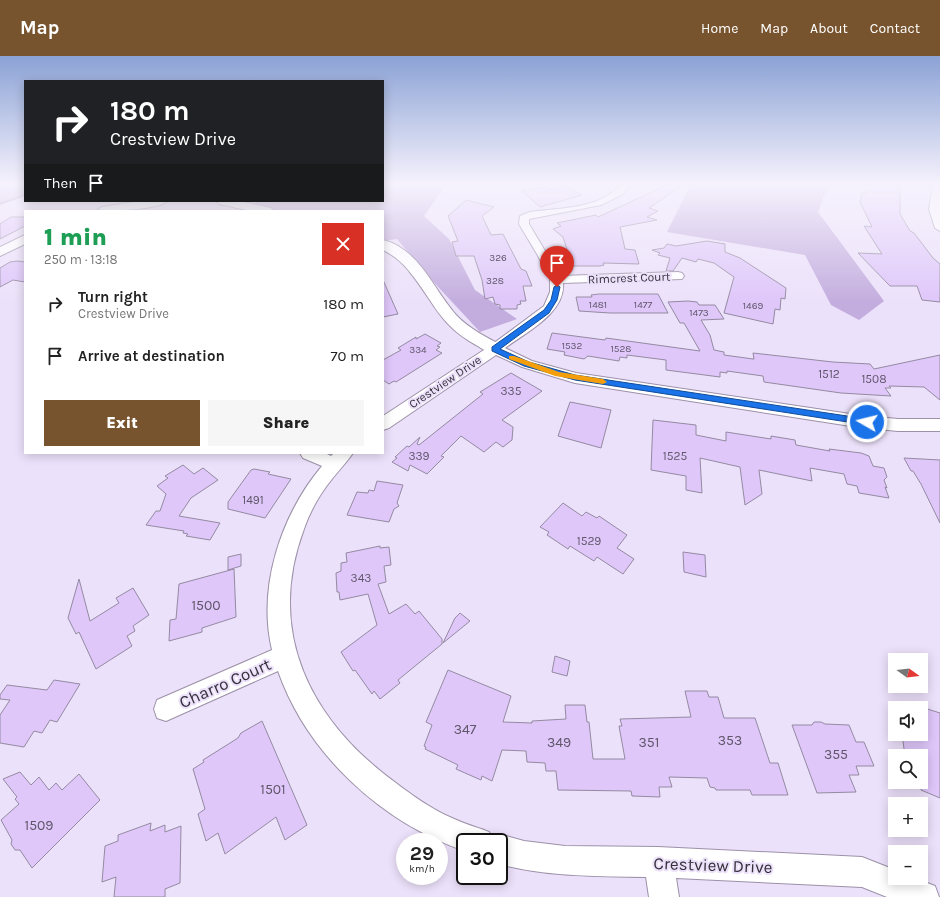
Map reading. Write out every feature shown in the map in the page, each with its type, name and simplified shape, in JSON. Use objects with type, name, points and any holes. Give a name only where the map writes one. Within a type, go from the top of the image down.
[{"type":"street","points":[[524,223],[556,280]]},
{"type":"street","points":[[0,252],[24,240]]},
{"type":"street","points":[[384,244],[393,249],[415,267],[450,318],[465,332],[495,349],[527,364],[575,378],[857,421],[898,425],[940,425]]},
{"type":"street","name":"Rimcrest Court","points":[[556,280],[678,276]]},
{"type":"street","name":"Crestview Drive","points":[[384,423],[495,349],[547,312],[556,294],[556,280]]},
{"type":"street","points":[[314,454],[338,459],[314,489],[302,511],[288,548],[280,588],[281,633],[284,656],[295,684],[310,712],[353,766],[380,790],[401,804],[446,830],[456,834]]},
{"type":"street","name":"Charro Court","points":[[166,710],[284,656]]},
{"type":"street","name":"Crestview Drive","points":[[508,852],[524,856],[565,861],[658,862],[862,872],[924,897]]},
{"type":"street","points":[[658,862],[664,897]]},
{"type":"shaded area","points":[[384,223],[432,223],[449,239],[475,290],[517,319],[480,332],[428,276],[397,239],[384,241]]},
{"type":"shaded area","points":[[671,223],[826,223],[884,301],[859,320],[831,305],[805,255],[667,232]]},
{"type":"building","points":[[24,223],[24,227],[0,239],[0,224]]},
{"type":"building","points":[[451,223],[485,223],[491,235],[503,234],[521,269],[526,271],[532,286],[523,286],[526,301],[520,301],[521,304],[517,305],[517,309],[500,309],[500,305],[495,304],[493,297],[485,299],[482,280],[474,256],[456,256],[452,242],[458,241]]},
{"type":"building","points":[[557,223],[640,223],[620,227],[625,249],[635,250],[639,264],[603,263],[604,265],[600,266],[572,266],[563,237],[553,229],[561,226]]},
{"type":"building","points":[[870,223],[905,223],[910,231],[914,233],[933,258],[940,264],[940,302],[922,300],[917,286],[890,286],[858,253],[882,254],[864,226],[872,227]]},
{"type":"building","points":[[707,241],[725,244],[725,252],[740,258],[786,288],[785,299],[781,298],[780,310],[775,309],[773,324],[724,313],[734,277],[714,263],[698,259],[696,262],[682,258],[673,271],[666,271],[670,258],[658,255],[660,253],[652,250],[664,248],[667,244],[676,246]]},
{"type":"building","points":[[10,262],[24,262],[24,282],[13,280],[0,287],[0,268]]},
{"type":"building","points":[[384,282],[398,314],[384,317]]},
{"type":"building","points":[[658,294],[668,313],[610,313],[579,311],[576,297],[592,297],[591,295]]},
{"type":"building","points":[[688,301],[697,302],[699,305],[715,305],[724,319],[701,320],[710,335],[714,350],[724,352],[724,355],[754,359],[753,353],[833,362],[870,364],[874,369],[940,355],[940,400],[924,387],[889,386],[891,388],[885,388],[891,396],[841,393],[764,382],[763,376],[727,371],[727,373],[720,372],[720,377],[666,370],[666,360],[627,355],[627,358],[620,357],[619,361],[588,356],[584,359],[564,355],[565,352],[547,349],[552,333],[605,340],[606,338],[700,351],[684,323],[680,323],[668,302]]},
{"type":"building","points":[[425,334],[441,343],[437,346],[440,347],[436,350],[442,353],[396,382],[394,381],[389,384],[384,381],[384,359],[401,350],[398,348],[416,337],[416,339]]},
{"type":"building","points":[[511,373],[542,391],[502,420],[513,427],[512,440],[503,447],[496,442],[484,452],[461,436],[441,456],[444,457],[427,474],[410,465],[408,471],[392,462],[397,458],[395,457],[407,446],[409,447],[420,437],[417,444],[419,445],[483,394],[480,392]]},
{"type":"building","points":[[570,402],[611,410],[601,448],[558,436]]},
{"type":"building","points":[[653,420],[696,425],[696,435],[726,441],[726,432],[771,439],[771,436],[795,440],[796,445],[830,451],[829,449],[861,453],[869,456],[873,466],[884,468],[887,477],[884,480],[887,488],[885,487],[889,498],[859,493],[857,486],[847,484],[844,474],[810,468],[812,481],[759,470],[762,494],[745,505],[740,467],[700,458],[702,493],[686,490],[686,476],[651,470]]},
{"type":"building","points":[[904,458],[940,460],[940,523],[921,484],[913,471],[911,471]]},
{"type":"building","points":[[183,465],[194,474],[203,468],[218,480],[191,498],[179,516],[220,523],[210,540],[186,536],[188,534],[183,533],[184,531],[146,525],[156,511],[160,511],[166,494],[157,486],[168,478],[165,476]]},
{"type":"building","points":[[254,469],[270,472],[268,474],[291,479],[265,518],[228,509],[228,502],[251,470]]},
{"type":"building","points":[[377,481],[403,485],[397,503],[399,506],[394,509],[389,522],[347,515],[357,492],[368,493],[369,490],[374,491]]},
{"type":"building","points":[[563,503],[582,516],[586,512],[597,518],[599,516],[627,535],[617,548],[634,559],[623,574],[597,557],[594,561],[570,546],[568,549],[547,535],[549,532],[540,527]]},
{"type":"building","points":[[380,546],[380,548],[389,547],[391,565],[384,566],[386,582],[378,584],[389,614],[406,604],[415,614],[419,611],[442,639],[442,644],[398,680],[400,683],[380,699],[374,691],[372,694],[355,670],[353,671],[341,652],[377,625],[368,594],[340,600],[339,592],[337,592],[336,573],[341,571],[341,563],[347,562],[346,553]]},
{"type":"building","points":[[683,552],[705,555],[706,577],[684,572]]},
{"type":"building","points":[[241,554],[241,566],[228,570],[228,557]]},
{"type":"building","points":[[234,569],[236,617],[202,628],[202,632],[169,641],[170,620],[176,619],[179,584]]},
{"type":"building","points":[[79,579],[90,621],[119,603],[116,598],[133,588],[149,615],[133,626],[135,631],[127,636],[132,646],[96,669],[79,632],[76,634],[68,618]]},
{"type":"building","points":[[460,613],[470,621],[443,643],[455,618]]},
{"type":"building","points":[[555,656],[570,661],[567,676],[552,672]]},
{"type":"building","points":[[448,670],[511,696],[503,722],[532,723],[532,721],[566,719],[565,705],[585,705],[587,722],[589,722],[593,759],[625,759],[619,726],[622,726],[620,719],[691,717],[685,691],[707,691],[709,697],[718,697],[724,718],[755,718],[770,763],[778,763],[788,795],[752,795],[750,790],[716,790],[715,788],[710,787],[707,778],[669,777],[672,787],[659,787],[660,797],[632,796],[631,791],[558,790],[556,771],[546,771],[545,763],[527,762],[526,751],[502,750],[492,781],[482,776],[481,780],[456,769],[458,765],[425,749],[426,747],[424,746],[432,725],[426,722]]},
{"type":"building","points":[[54,680],[80,684],[57,722],[50,720],[42,733],[34,731],[24,747],[0,743],[0,715],[10,700],[0,699],[0,695],[7,685],[47,690]]},
{"type":"building","points":[[928,709],[940,713],[940,798],[921,790],[928,789],[928,749],[904,749],[903,741],[928,741]]},
{"type":"building","points":[[262,721],[307,825],[285,840],[276,817],[225,854],[218,833],[206,841],[198,814],[205,809],[193,769],[204,762],[203,760],[238,738],[241,733]]},
{"type":"building","points":[[814,722],[849,725],[856,742],[864,742],[874,766],[856,766],[859,775],[849,775],[856,792],[817,793],[792,725],[812,725]]},
{"type":"building","points":[[20,772],[31,785],[39,777],[49,790],[56,783],[62,790],[79,774],[100,800],[32,868],[20,850],[15,850],[11,844],[12,840],[1,820],[19,804],[15,799],[17,797],[3,779]]},
{"type":"building","points":[[151,823],[150,831],[165,825],[165,832],[181,826],[180,883],[165,889],[165,897],[114,897],[116,877],[102,882],[105,846],[118,841],[118,835]]},
{"type":"slow traffic","points":[[512,358],[558,374],[603,382]]},
{"type":"route","points":[[557,287],[554,300],[547,312],[495,349],[527,364],[575,378],[867,422]]}]
